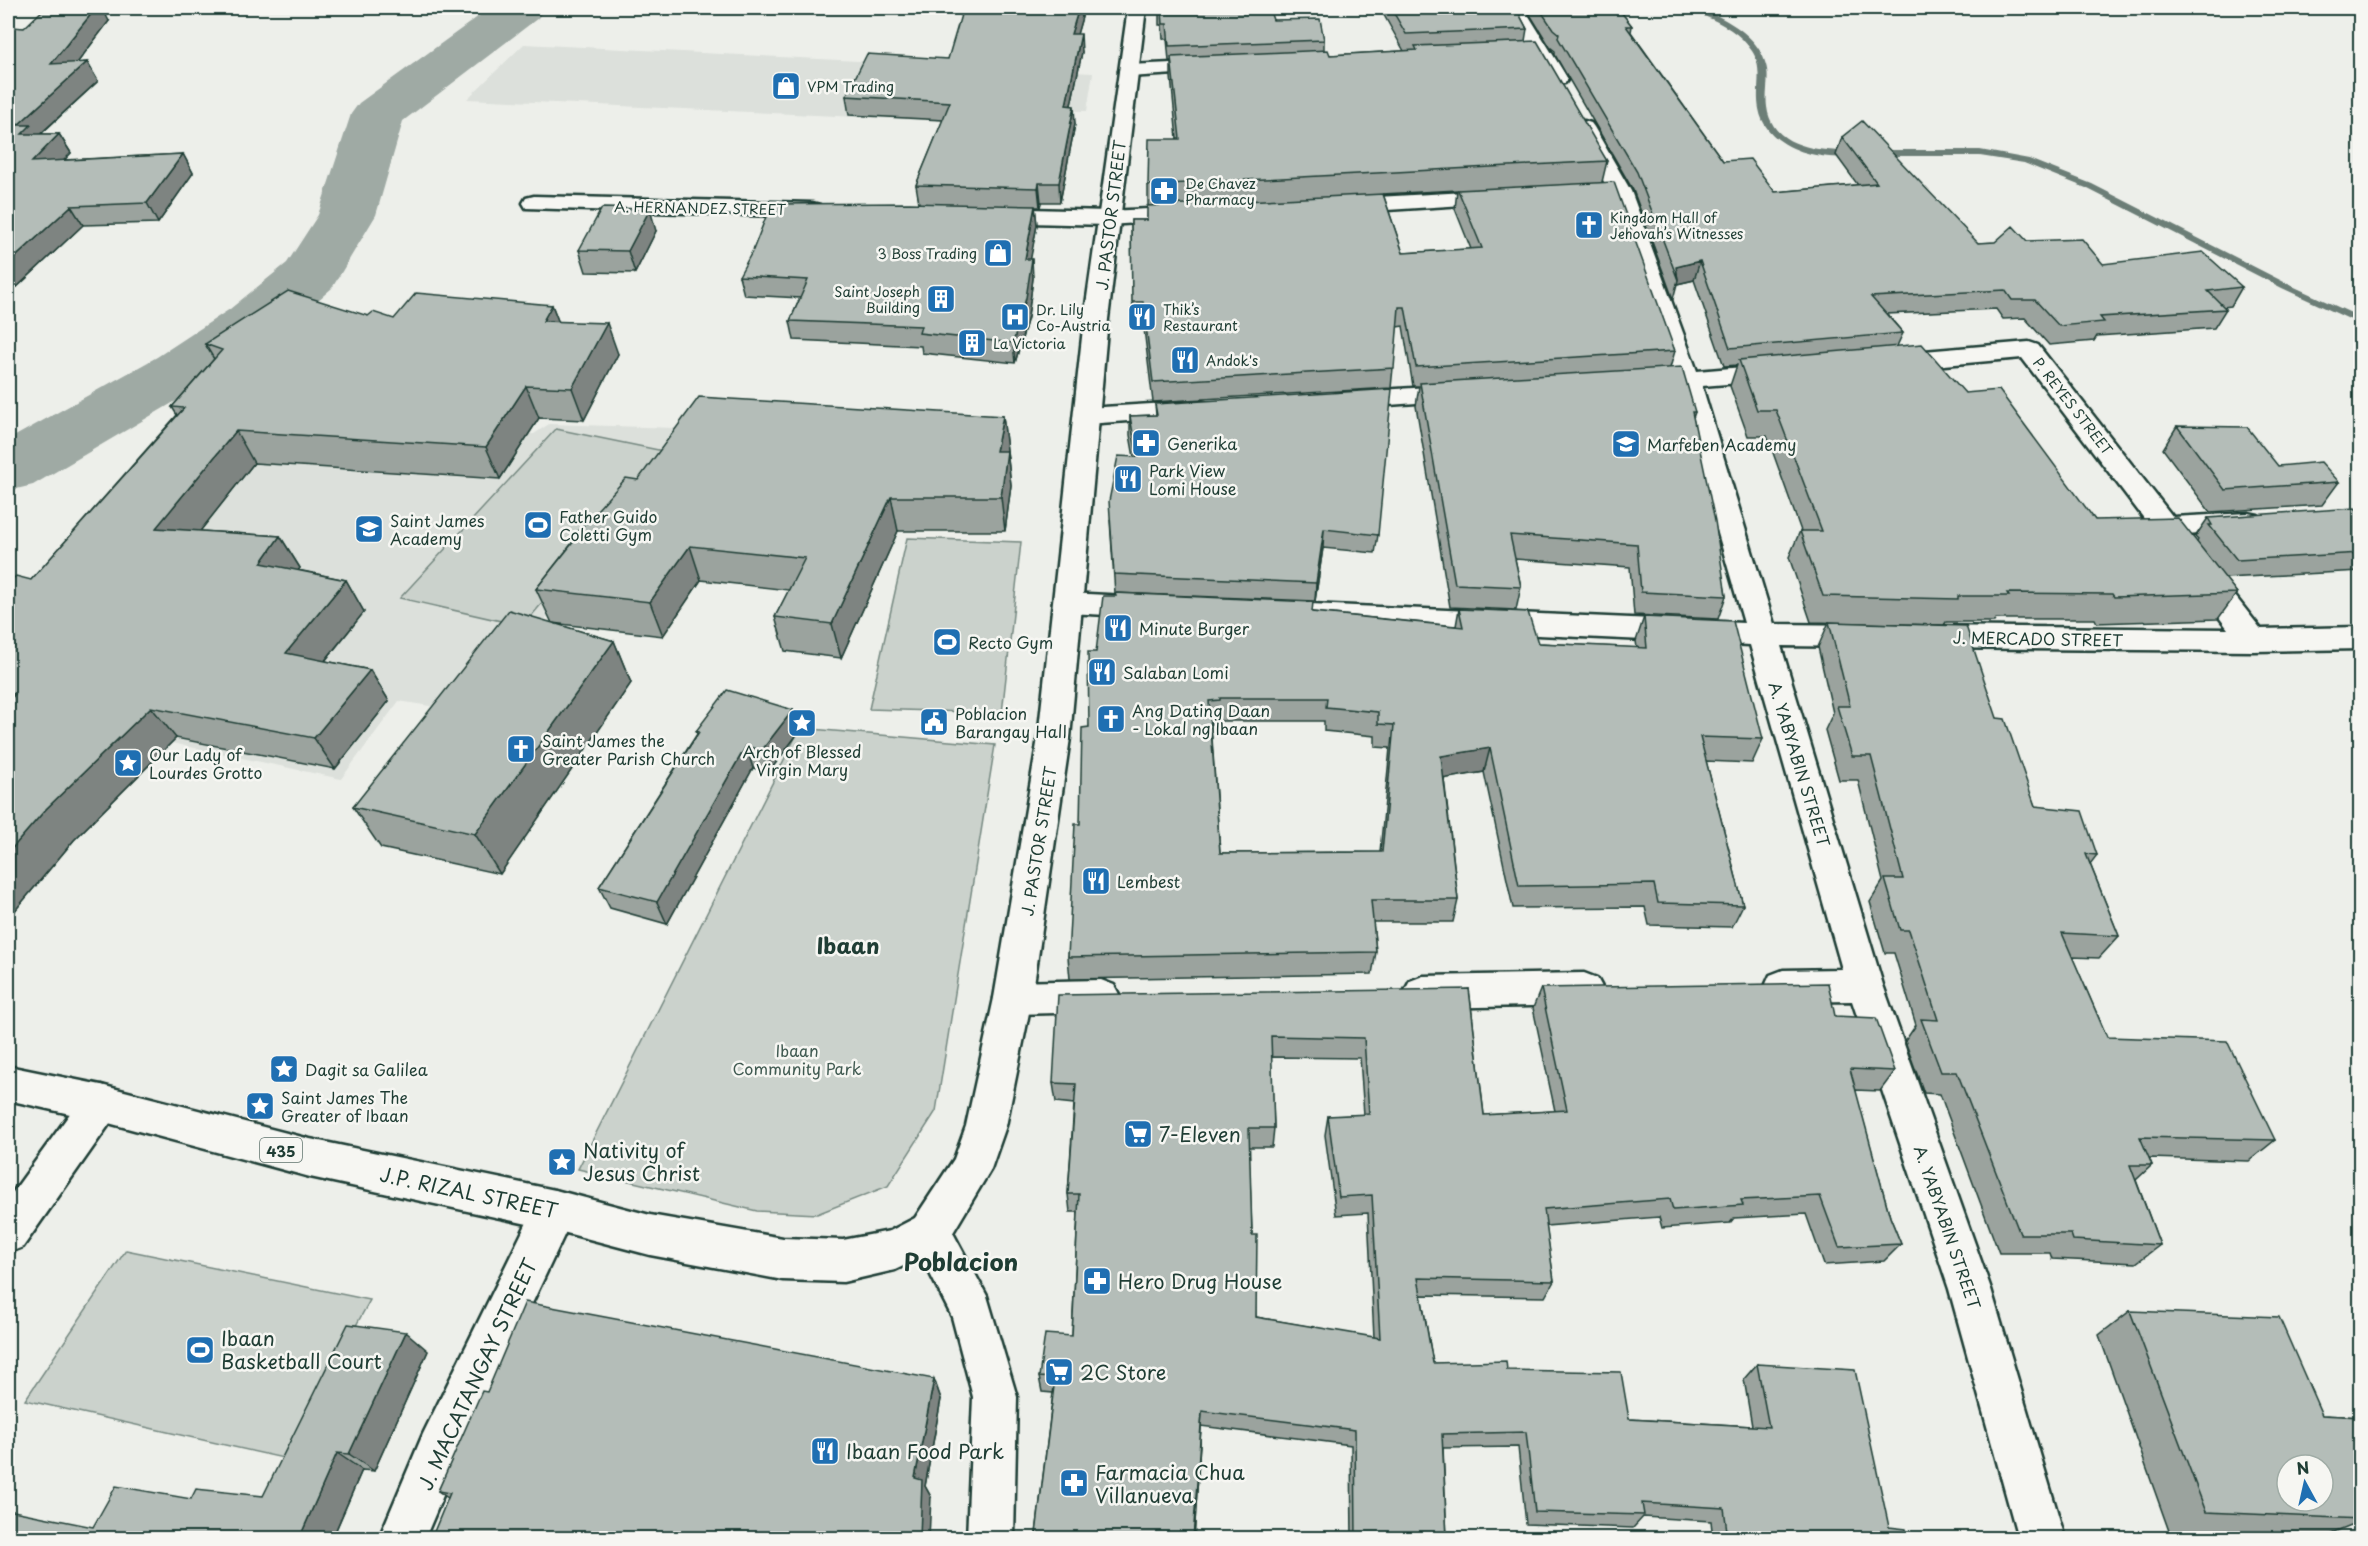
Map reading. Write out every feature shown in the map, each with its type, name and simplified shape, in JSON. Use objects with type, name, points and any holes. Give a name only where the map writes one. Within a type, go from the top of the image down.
[{"type":"street","name":"J. PASTOR STREET","points":[[930,1232],[971,1169],[986,1126],[1013,998],[1052,748],[1108,218],[1137,8]]},
{"type":"street","name":"A. YABYABIN STREET","points":[[1515,8],[1532,54],[1608,192],[1687,380],[1865,985],[1970,1289],[2042,1539]]},
{"type":"street","points":[[1129,71],[1235,66]]},
{"type":"street","points":[[1323,207],[1525,196]]},
{"type":"street","name":"A. HERNANDEZ STREET","points":[[534,203],[833,211]]},
{"type":"street","points":[[965,214],[1108,218],[1216,212]]},
{"type":"street","name":"P. REYES STREET","points":[[1864,364],[2029,350],[2168,527],[2253,640]]},
{"type":"street","points":[[1640,383],[1805,369]]},
{"type":"street","points":[[1322,402],[1487,392]]},
{"type":"street","points":[[1087,416],[1228,408]]},
{"type":"street","points":[[2168,527],[2270,520]]},
{"type":"street","points":[[1068,603],[1176,608]]},
{"type":"street","name":"J. MERCADO STREET","points":[[1283,613],[1762,635],[2253,640],[2361,638]]},
{"type":"street","points":[[1747,987],[1865,985]]},
{"type":"street","points":[[1392,992],[1617,988]]},
{"type":"street","points":[[1013,998],[1131,996]]},
{"type":"street","name":"J.P. RIZAL STREET","points":[[8,1083],[102,1103],[310,1158],[555,1210],[650,1235],[783,1259],[843,1261],[895,1250],[930,1232]]},
{"type":"street","points":[[8,1233],[102,1103]]},
{"type":"street","name":"J. MACATANGAY STREET","points":[[402,1539],[439,1450],[555,1210]]},
{"type":"street","points":[[930,1232],[972,1311],[995,1397],[991,1539]]},
{"type":"shaded area","name":"VPM Trading","points":[[524,44],[1093,73],[1087,111],[994,110],[988,123],[467,99]]},
{"type":"shaded area","name":"Saint James Academy","points":[[261,418],[534,434],[549,424],[707,429],[467,712],[399,701],[341,779],[153,739],[101,655]]},
{"type":"green space","name":"Father Guido Coletti Gym","points":[[556,429],[668,452],[523,626],[400,598]]},
{"type":"green space","name":"Recto Gym","points":[[907,538],[1021,542],[1002,713],[869,709]]},
{"type":"green space","name":"Ibaan Community Park","points":[[800,728],[995,745],[936,1111],[888,1186],[817,1214],[757,1211],[578,1169]]},
{"type":"green space","name":"Ibaan Basketball Court","points":[[126,1250],[370,1300],[283,1458],[25,1400]]},
{"type":"building","points":[[45,8],[96,8],[51,64],[87,62],[18,125],[31,125],[22,134],[59,134],[32,162],[183,154],[147,203],[71,206],[8,264],[8,31],[12,27],[24,28]]},
{"type":"building","points":[[963,8],[1079,8],[1071,34],[1081,34],[1066,105],[1074,106],[1059,183],[1039,183],[1038,188],[916,185],[950,102],[846,96],[867,54],[948,59]]},
{"type":"building","points":[[1159,8],[1269,8],[1273,20],[1320,19],[1324,40],[1169,46],[1167,24],[1163,24],[1162,11],[1158,11]]},
{"type":"building","points":[[1391,8],[1516,8],[1527,29],[1406,34]]},
{"type":"building","points":[[1539,8],[1618,8],[1632,26],[1626,26],[1723,161],[1750,159],[1775,192],[1877,183],[1842,137],[1862,121],[1978,243],[1995,242],[2013,226],[2027,241],[2082,239],[2103,264],[2203,252],[2242,287],[2208,291],[2226,309],[2100,317],[2104,322],[2059,326],[2035,300],[2012,300],[2005,290],[1871,297],[1903,333],[1730,348],[1700,261],[1676,267],[1678,280],[1637,172],[1558,38],[1559,34]]},
{"type":"building","points":[[1537,41],[1607,161],[1148,185],[1149,139],[1180,139],[1171,57],[1328,50],[1330,55],[1417,50],[1415,46]]},
{"type":"building","points":[[1614,182],[1675,351],[1416,367],[1405,307],[1399,307],[1394,368],[1153,382],[1143,302],[1132,302],[1131,220],[1147,220],[1147,206],[1383,194],[1403,253],[1482,248],[1458,190]]},
{"type":"building","points":[[909,203],[1035,206],[1025,259],[1032,259],[1026,298],[1013,343],[919,333],[921,326],[790,321],[808,280],[739,276],[753,250],[771,204]]},
{"type":"building","points":[[602,208],[650,209],[628,251],[579,250]]},
{"type":"building","points":[[288,291],[368,316],[373,312],[394,319],[416,293],[552,305],[543,321],[607,323],[572,388],[526,386],[486,447],[236,431],[156,528],[280,536],[261,563],[346,580],[286,653],[370,670],[314,738],[151,707],[46,809],[8,853],[8,702],[15,694],[8,693],[8,583],[16,576],[31,580],[184,408],[172,407],[222,350],[205,344]]},
{"type":"building","points":[[1922,344],[1965,393],[1999,390],[2095,520],[2178,518],[2237,593],[2114,597],[2112,594],[2007,593],[2009,596],[1958,596],[1958,599],[1823,596],[1800,531],[1822,531],[1776,410],[1757,410],[1739,360]]},
{"type":"building","points":[[1682,367],[1695,412],[1692,412],[1715,521],[1726,596],[1641,592],[1637,544],[1510,535],[1521,587],[1455,584],[1420,383]]},
{"type":"building","points":[[1392,389],[1378,535],[1324,529],[1316,583],[1114,574],[1109,501],[1118,456],[1137,457],[1130,416],[1157,415],[1155,404]]},
{"type":"building","points":[[699,397],[1003,416],[996,451],[1007,451],[1001,497],[891,497],[832,624],[775,617],[805,558],[690,546],[650,602],[536,589],[582,531],[579,530],[626,478],[638,480]]},
{"type":"building","points":[[2177,426],[2247,427],[2278,466],[2321,462],[2339,482],[2225,490]]},
{"type":"building","points":[[2355,508],[2361,514],[2361,553],[2237,560],[2209,525],[2212,525],[2208,518]]},
{"type":"building","points":[[1115,593],[1313,602],[1312,612],[1463,627],[1459,609],[1528,612],[1538,643],[1647,648],[1644,617],[1733,621],[1763,739],[1700,737],[1743,905],[1658,903],[1654,884],[1519,886],[1490,748],[1441,756],[1458,900],[1371,900],[1376,952],[1068,957],[1075,824],[1080,824],[1082,728],[1089,727],[1088,652],[1096,652],[1103,596],[1116,596]],"holes":[[[1220,698],[1327,698],[1326,707],[1378,712],[1378,724],[1394,725],[1382,852],[1220,853],[1209,701],[1220,700]]]},
{"type":"building","points":[[509,610],[614,641],[475,834],[353,807]]},
{"type":"building","points":[[1829,622],[1966,626],[1997,718],[2005,719],[2035,806],[2082,811],[2097,855],[2086,854],[2119,936],[2062,933],[2107,1037],[2227,1041],[2275,1140],[2140,1137],[2152,1165],[2130,1165],[2160,1245],[2073,1240],[2071,1234],[2020,1234],[1957,1072],[1941,1072],[1921,1019],[1938,1020],[1909,930],[1900,930],[1885,879],[1903,879],[1871,756],[1852,756],[1837,706],[1850,706]]},
{"type":"building","points":[[727,690],[793,710],[762,750],[746,746],[657,902],[599,887],[699,732],[696,731]]},
{"type":"building","points":[[1828,983],[1835,1016],[1876,1018],[1895,1071],[1850,1069],[1890,1217],[1901,1244],[1839,1247],[1820,1196],[1741,1200],[1743,1205],[1673,1210],[1670,1199],[1544,1209],[1554,1281],[1418,1278],[1433,1363],[1506,1361],[1507,1370],[1621,1372],[1629,1419],[1769,1427],[1757,1364],[1855,1370],[1889,1527],[1906,1529],[1907,1539],[1728,1539],[1724,1508],[1642,1503],[1644,1515],[1535,1512],[1526,1432],[1442,1434],[1447,1539],[1356,1539],[1355,1430],[1202,1411],[1193,1539],[1098,1539],[1036,1534],[1055,1378],[1039,1377],[1045,1334],[1072,1336],[1079,1194],[1068,1194],[1076,1084],[1053,1083],[1058,995],[1469,989],[1484,1115],[1567,1110],[1541,988]],"holes":[[[1271,1036],[1364,1038],[1369,1114],[1328,1116],[1339,1197],[1372,1195],[1380,1338],[1256,1317],[1257,1235],[1252,1235],[1249,1128],[1274,1128]]]},
{"type":"building","points":[[525,1302],[934,1379],[915,1478],[922,1480],[920,1539],[431,1539],[450,1493],[438,1491],[482,1391],[487,1392]]},
{"type":"building","points":[[2130,1311],[2279,1317],[2322,1415],[2361,1417],[2361,1492],[2355,1492],[2361,1505],[2361,1519],[2206,1512]]},
{"type":"building","points":[[348,1324],[406,1332],[349,1454],[337,1453],[299,1539],[8,1539],[8,1510],[93,1527],[116,1486],[191,1499],[196,1489],[263,1496]]},
{"type":"waterway","points":[[8,469],[180,371],[253,323],[310,275],[347,215],[378,114],[521,8]]},
{"type":"waterway","points":[[1687,8],[1709,15],[1732,27],[1751,43],[1758,53],[1763,69],[1763,109],[1774,133],[1785,141],[1812,150],[1853,154]]},
{"type":"waterway","points":[[1875,153],[1980,153],[2026,161],[2089,186],[2285,286],[2360,321]]},
{"type":"place","name":"VPM Trading","points":[[786,86]]},
{"type":"place","name":"De Chavez Pharmacy","points":[[1164,191]]},
{"type":"place","name":"Kingdom Hall of Jehovah’s Witnesses","points":[[1589,225]]},
{"type":"place","name":"3 Boss Trading","points":[[998,253]]},
{"type":"place","name":"Saint Joseph Building","points":[[941,299]]},
{"type":"place","name":"Dr. Lily Co-Austria","points":[[1015,317]]},
{"type":"place","name":"Thik’s Restaurant","points":[[1142,317]]},
{"type":"place","name":"La Victoria","points":[[972,343]]},
{"type":"place","name":"Andok's","points":[[1185,360]]},
{"type":"place","name":"Generika","points":[[1146,443]]},
{"type":"place","name":"Marfeben Academy","points":[[1626,444]]},
{"type":"place","name":"Park View Lomi House","points":[[1128,479]]},
{"type":"place","name":"Father Guido Coletti Gym","points":[[538,525]]},
{"type":"place","name":"Saint James Academy","points":[[369,529]]},
{"type":"place","name":"Minute Burger","points":[[1118,628]]},
{"type":"place","name":"Recto Gym","points":[[947,642]]},
{"type":"place","name":"Salaban Lomi","points":[[1102,672]]},
{"type":"place","name":"Ang Dating Daan - Lokal ng Ibaan","points":[[1111,719]]},
{"type":"place","name":"Poblacion Barangay Hall","points":[[934,722]]},
{"type":"place","name":"Arch of Blessed Virgin Mary","points":[[802,723]]},
{"type":"place","name":"Saint James the Greater Parish Church","points":[[521,749]]},
{"type":"place","name":"Our Lady of Lourdes Grotto","points":[[128,763]]},
{"type":"place","name":"Lembest","points":[[1096,881]]},
{"type":"place","name":"Dagit sa Galilea","points":[[284,1069]]},
{"type":"place","name":"Saint James The Greater of Ibaan","points":[[260,1106]]},
{"type":"place","name":"7-Eleven","points":[[1138,1134]]},
{"type":"place","name":"Nativity of Jesus Christ","points":[[562,1162]]},
{"type":"place","name":"Hero Drug House","points":[[1097,1281]]},
{"type":"place","name":"Ibaan Basketball Court","points":[[200,1350]]},
{"type":"place","name":"2C Store","points":[[1059,1372]]},
{"type":"place","name":"Ibaan Food Park","points":[[825,1451]]},
{"type":"place","name":"Farmacia Chua Villanueva","points":[[1074,1483]]},
{"type":"district","name":"Ibaan","points":[[848,944]]},
{"type":"district","name":"Poblacion","points":[[961,1261]]}]
